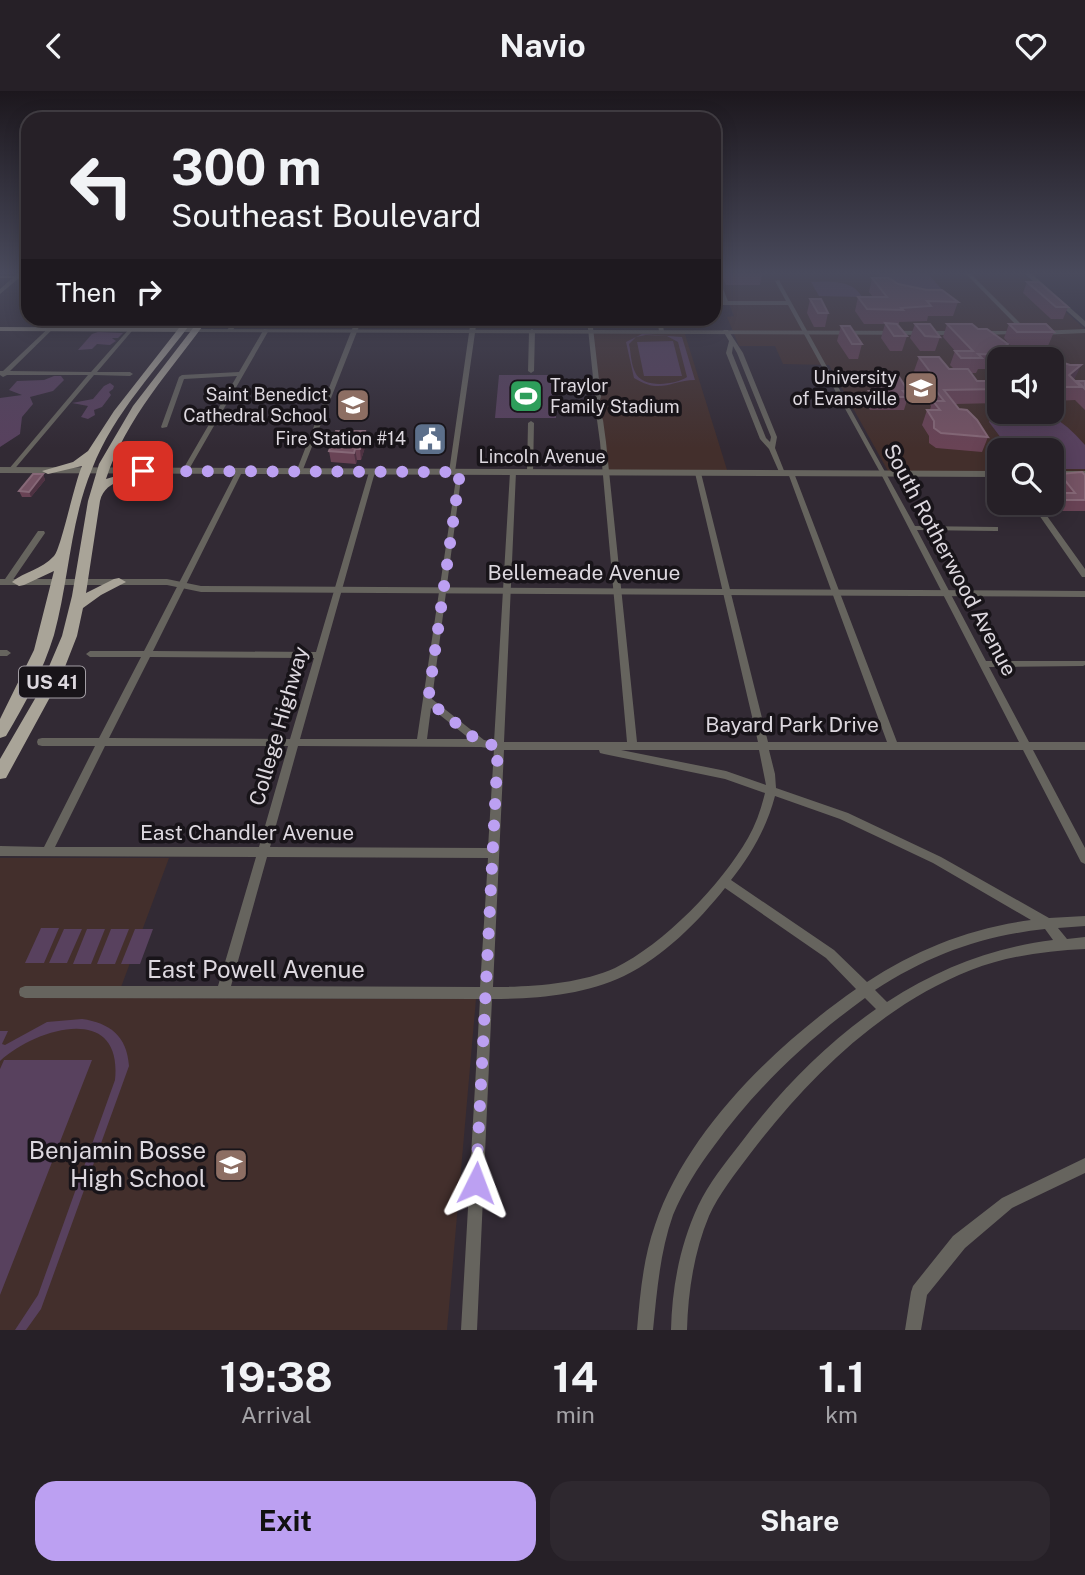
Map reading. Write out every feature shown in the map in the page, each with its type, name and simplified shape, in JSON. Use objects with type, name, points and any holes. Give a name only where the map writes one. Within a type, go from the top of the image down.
[{"type":"highway","name":"US 41","points":[[0,732],[36,662],[50,621],[85,471],[93,453],[180,332]]},
{"type":"highway","name":"US 41","points":[[0,773],[35,717],[65,649],[103,471],[124,430],[194,332]]},
{"type":"highway","points":[[48,471],[77,464],[93,453]]},
{"type":"highway","points":[[97,492],[113,478],[143,471]]},
{"type":"highway","points":[[9,582],[47,570],[65,553]]},
{"type":"highway","points":[[76,607],[96,592],[119,582]]},
{"type":"street","points":[[2,374],[46,332]]},
{"type":"street","points":[[5,470],[128,332]]},
{"type":"street","points":[[184,471],[265,332]]},
{"type":"street","points":[[299,472],[353,332]]},
{"type":"street","points":[[421,743],[443,591],[472,332]]},
{"type":"street","points":[[531,371],[532,332]]},
{"type":"street","points":[[590,332],[598,397],[594,407],[600,420],[606,473],[632,745]]},
{"type":"street","points":[[726,332],[740,353],[774,437],[772,448]]},
{"type":"street","name":"South Rotherwood Avenue","points":[[805,332],[884,474],[1085,859]]},
{"type":"street","points":[[901,332],[1050,332]]},
{"type":"street","points":[[731,342],[729,353],[763,439],[772,448],[787,473],[894,745]]},
{"type":"street","points":[[2,374],[130,373]]},
{"type":"street","points":[[164,427],[180,378],[184,375],[240,375]]},
{"type":"street","points":[[530,473],[531,423]]},
{"type":"street","name":"Lincoln Avenue","points":[[5,470],[987,474]]},
{"type":"street","points":[[47,851],[239,472]]},
{"type":"street","name":"College Highway","points":[[223,991],[372,472]]},
{"type":"street","points":[[469,1330],[513,472]]},
{"type":"street","points":[[698,473],[763,744],[771,789]]},
{"type":"street","points":[[1064,474],[1085,474]]},
{"type":"street","points":[[1042,515],[1085,575]]},
{"type":"street","points":[[912,528],[995,529]]},
{"type":"street","points":[[9,582],[41,533]]},
{"type":"street","name":"Bellemeade Avenue","points":[[9,582],[167,582],[201,589],[338,591],[1085,594]]},
{"type":"street","points":[[90,654],[319,655]]},
{"type":"street","points":[[983,664],[1083,663]]},
{"type":"street","points":[[428,701],[481,743]]},
{"type":"street","points":[[42,743],[481,743]]},
{"type":"street","name":"Bayard Park Drive","points":[[481,743],[498,746],[1085,746]]},
{"type":"street","points":[[582,746],[672,762],[771,789],[833,811],[889,836],[1047,923],[1064,944]]},
{"type":"street","name":"East Powell Avenue","points":[[25,992],[486,994],[530,993],[572,986],[620,971],[670,939],[696,914],[723,881],[758,828],[771,789]]},
{"type":"street","name":"East Chandler Avenue","points":[[0,851],[493,853]]},
{"type":"street","points":[[723,881],[830,954],[885,1009]]},
{"type":"street","points":[[645,1330],[651,1263],[674,1197],[698,1157],[740,1103],[782,1057],[866,988],[906,965],[956,942],[1047,923],[1085,921]]},
{"type":"street","points":[[678,1330],[679,1299],[684,1272],[702,1215],[723,1178],[763,1124],[804,1078],[885,1009],[925,986],[972,964],[1019,951],[1085,943]]},
{"type":"street","points":[[913,1330],[919,1292],[959,1242],[1007,1203],[1085,1165]]},
{"type":"shaded area","points":[[590,332],[684,332],[728,473],[606,473]]},
{"type":"shaded area","points":[[733,332],[1085,332],[1085,472],[1064,472],[1064,438],[987,438],[987,471],[888,471],[829,365],[783,364],[775,346],[739,346]]},
{"type":"shaded area","points":[[123,333],[118,338],[112,338],[116,341],[110,345],[97,344],[92,349],[78,350],[92,334]]},
{"type":"shaded area","points":[[642,334],[682,337],[695,380],[659,386],[643,383],[634,378],[626,342]],"holes":[[[667,336],[678,342],[687,377],[659,384],[644,381],[634,369],[629,344],[636,337]]]},
{"type":"shaded area","points":[[673,341],[682,376],[644,376],[637,342]]},
{"type":"shaded area","name":"Traylor Family Stadium","points":[[499,375],[555,375],[556,418],[495,418]]},
{"type":"shaded area","points":[[61,376],[64,380],[53,391],[30,397],[33,404],[22,417],[20,434],[0,447],[0,398],[22,395],[9,390],[17,381],[44,380]]},
{"type":"shaded area","points":[[110,383],[114,386],[109,392],[111,395],[102,407],[94,410],[95,415],[88,419],[81,417],[88,406],[72,403],[93,399]]},
{"type":"shaded area","points":[[990,424],[1064,424],[1085,445],[1085,469],[1064,469],[1064,438],[1001,438]]},
{"type":"shaded area","name":"Benjamin Bosse High School","points":[[0,858],[169,858],[117,998],[476,999],[447,1330],[0,1330]]},
{"type":"shaded area","points":[[41,928],[59,928],[44,963],[25,963]]},
{"type":"shaded area","points":[[64,929],[82,929],[67,963],[49,963]]},
{"type":"shaded area","points":[[87,929],[105,929],[91,964],[73,964]]},
{"type":"shaded area","points":[[111,929],[129,929],[115,964],[97,964]]},
{"type":"shaded area","points":[[135,929],[153,929],[140,964],[121,964]]},
{"type":"shaded area","points":[[82,1019],[109,1028],[121,1039],[129,1066],[41,1309],[26,1330],[15,1330],[38,1295],[115,1080],[114,1055],[105,1039],[92,1031],[74,1029],[34,1039],[0,1061],[0,1031],[8,1031],[2,1044],[5,1045],[47,1022]]},
{"type":"shaded area","points":[[4,1060],[92,1060],[0,1295],[0,1069]]},
{"type":"building","points":[[845,332],[854,332],[862,344],[852,344]]},
{"type":"building","points":[[891,332],[904,332],[907,336],[894,336]]},
{"type":"building","points":[[922,332],[936,332],[940,337],[925,336]]},
{"type":"building","points":[[955,332],[991,332],[1008,344],[1004,347],[987,347],[987,354],[978,354],[982,358],[961,358],[955,351],[973,351]]},
{"type":"building","points":[[919,357],[939,357],[949,369],[968,369],[977,381],[987,381],[987,389],[944,390],[959,409],[967,410],[977,420],[988,437],[941,433],[934,428],[934,421],[927,410],[940,410],[933,401],[944,401],[925,377],[934,377]]},
{"type":"building","points":[[1064,363],[1081,365],[1069,375],[1081,387],[1064,387]]},
{"type":"building","points":[[873,372],[896,372],[908,391],[903,391],[908,397],[874,397],[869,391],[878,391],[881,385]]},
{"type":"building","points":[[1077,381],[1085,381],[1085,389]]},
{"type":"building","points":[[336,431],[365,431],[360,449],[355,449],[354,453],[329,451]]},
{"type":"building","points":[[1082,472],[1085,475],[1085,500],[1064,500],[1064,493],[1075,493],[1064,479],[1064,474]]},
{"type":"building","points":[[33,474],[43,474],[29,492],[19,491]]},
{"type":"place","name":"University of Evansville","points":[[921,388]]},
{"type":"place","name":"Traylor Family Stadium","points":[[526,396]]},
{"type":"place","name":"Saint Benedict Cathedral School","points":[[353,405]]},
{"type":"place","name":"Fire Station #14","points":[[430,439]]},
{"type":"place","name":"Benjamin Bosse High School","points":[[231,1165]]},
{"type":"route","points":[[143,471],[460,472],[428,701],[481,743],[498,746],[476,1183]]}]
